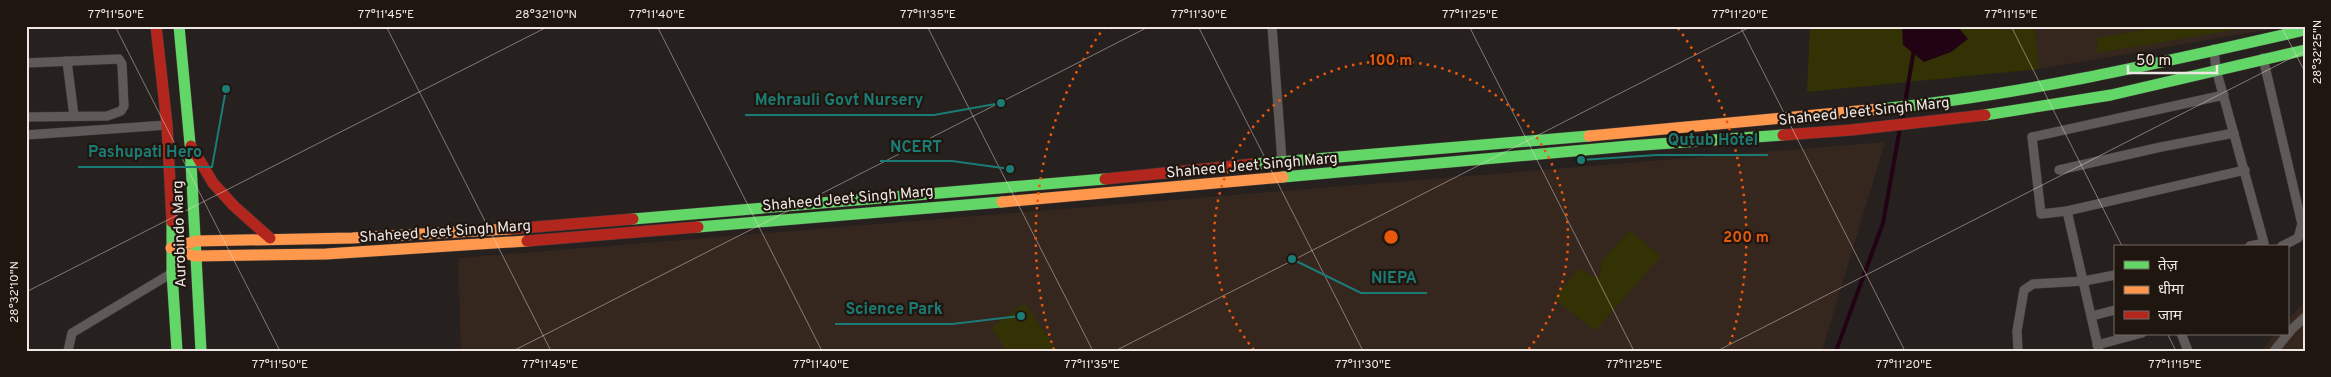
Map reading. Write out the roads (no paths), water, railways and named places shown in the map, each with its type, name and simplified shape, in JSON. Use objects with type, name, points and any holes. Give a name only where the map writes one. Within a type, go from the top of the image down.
[{"type":"main road","name":"Aurobindo Marg","points":[[156,26],[167,125],[172,212],[172,273],[177,351]]},
{"type":"main road","name":"Aurobindo Marg","points":[[179,26],[190,144],[201,351]]},
{"type":"main road","name":"Shaheed Jeet Singh Marg","points":[[171,248],[196,241],[270,238],[352,238],[622,220],[1129,177],[1282,161],[1441,150],[1904,106],[2006,92],[2114,74],[2214,49],[2305,30]]},
{"type":"main road","name":"Shaheed Jeet Singh Marg","points":[[195,256],[326,254],[456,247],[1638,145],[1852,130],[2006,113],[2111,95],[2263,58],[2305,50]]},
{"type":"main road","points":[[190,144],[213,183],[234,206],[270,238]]},
{"type":"main road","points":[[1282,161],[1284,176]]},
{"type":"main road","points":[[171,248],[195,256]]},
{"type":"street","points":[[1272,26],[1282,161]]},
{"type":"street","points":[[2214,49],[2216,69],[2266,245]]},
{"type":"street","points":[[2263,58],[2302,224],[2298,238],[2284,245]]},
{"type":"street","points":[[26,63],[119,59],[122,64],[124,106],[121,111],[107,116],[26,117]]},
{"type":"street","points":[[66,132],[69,116],[67,61]]},
{"type":"street","points":[[2224,95],[2032,137],[2041,214],[2066,211],[2245,170]]},
{"type":"street","points":[[26,135],[167,125]]},
{"type":"street","points":[[2059,170],[2161,146],[2234,132]]},
{"type":"street","points":[[2066,211],[2084,281],[2098,348],[2139,334]]},
{"type":"street","points":[[68,351],[72,333],[172,273]]},
{"type":"street","points":[[2018,351],[2017,331],[2024,290],[2034,284],[2084,281],[2114,275]]},
{"type":"street","points":[[2092,316],[2114,310]]},
{"type":"street","points":[[2288,334],[2305,317]]},
{"type":"street","points":[[2181,334],[2188,351]]},
{"type":"street","points":[[2274,351],[2288,334]]},
{"type":"waterway","points":[[1902,121],[1914,49]]},
{"type":"waterway","points":[[1836,351],[1883,223],[1900,128]]},
{"type":"place","name":"Pashupati Hero","points":[[226,89]]},
{"type":"place","name":"Mehrauli Govt Nursery","points":[[1001,103]]},
{"type":"place","name":"Qutub Hotel","points":[[1581,160]]},
{"type":"place","name":"NCERT","points":[[1010,169]]},
{"type":"place","name":"NIEPA","points":[[1292,259]]},
{"type":"place","name":"Science Park","points":[[1021,316]]}]
